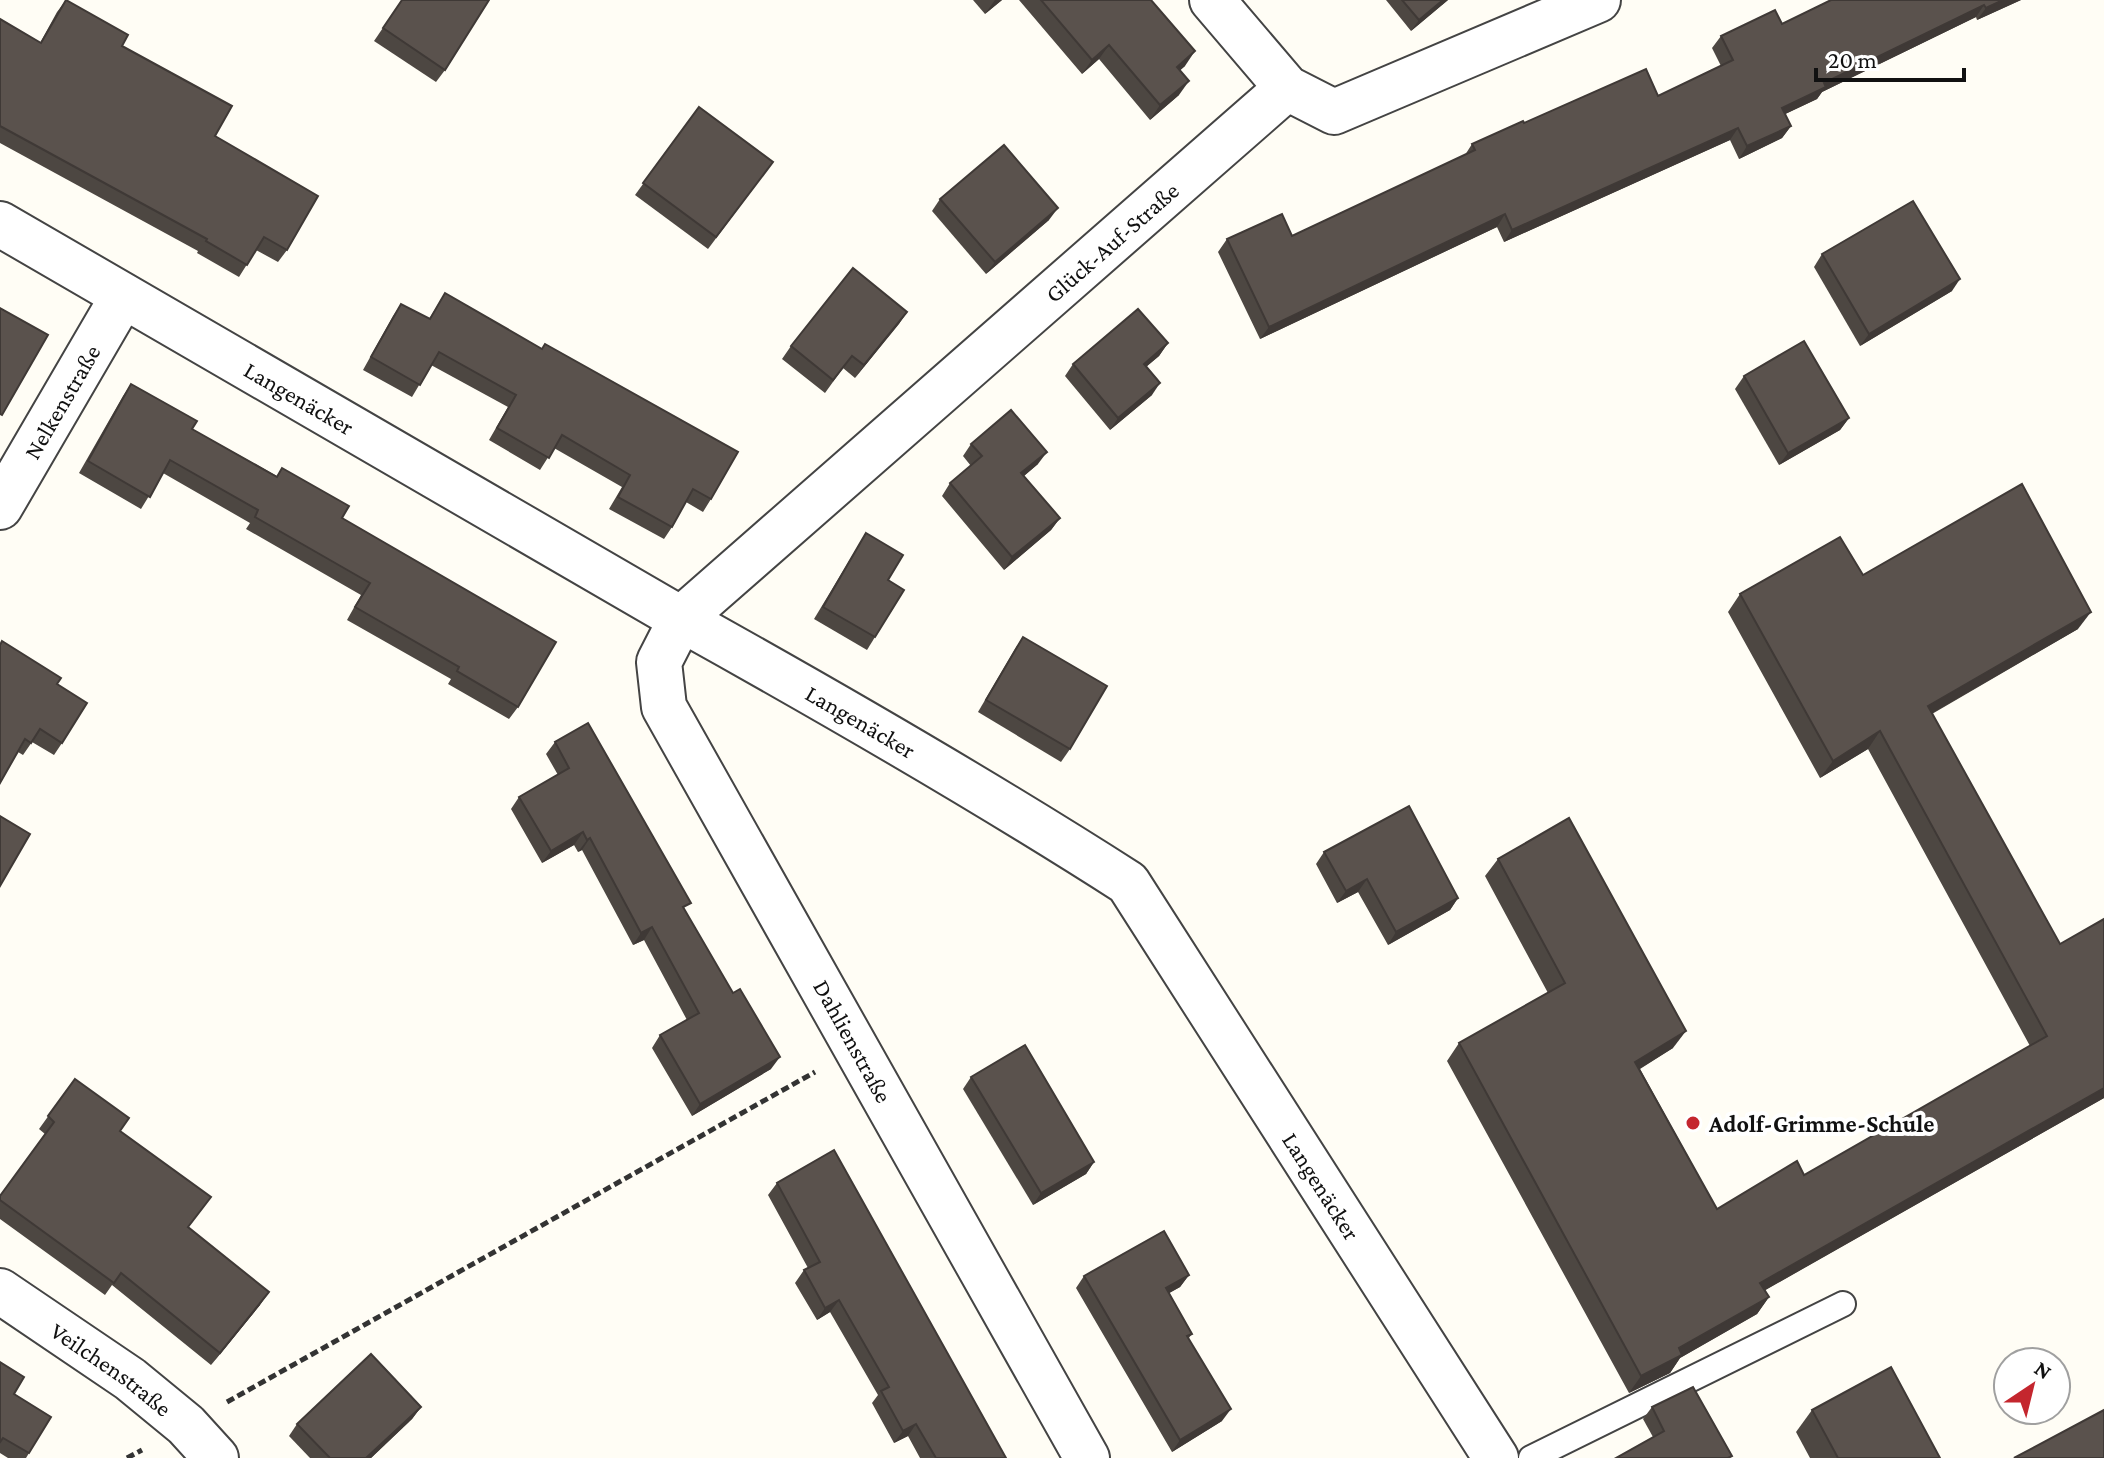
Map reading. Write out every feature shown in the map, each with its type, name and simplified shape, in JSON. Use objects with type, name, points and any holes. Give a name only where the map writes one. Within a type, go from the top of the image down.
[{"type":"street","points":[[1212,0],[1287,88],[1334,112],[1598,0]]},
{"type":"street","name":"Glück-Auf-Straße","points":[[681,619],[1287,88]]},
{"type":"street","name":"Langenäcker","points":[[0,224],[841,710],[1058,838],[1128,883],[1496,1458]]},
{"type":"street","name":"Nelkenstraße","points":[[0,507],[123,296]]},
{"type":"street","name":"Dahlienstraße","points":[[681,619],[659,662],[664,707],[1087,1458]]},
{"type":"street","name":"Veilchenstraße","points":[[0,1291],[130,1379],[186,1425],[216,1458]]},
{"type":"lane","points":[[1531,1458],[1843,1304]]},
{"type":"path","points":[[127,1458],[857,1048]]},
{"type":"building","points":[[66,0],[128,35],[122,46],[232,106],[215,136],[318,196],[287,250],[264,237],[247,265],[207,239],[0,126],[0,19],[41,43]]},
{"type":"building","points":[[402,0],[489,0],[445,70],[383,28]]},
{"type":"building","points":[[1041,0],[1151,0],[1195,51],[1177,67],[1189,81],[1160,105],[1109,45],[1092,60]]},
{"type":"building","points":[[1402,0],[1443,0],[1419,20]]},
{"type":"building","points":[[1831,0],[2003,0],[1986,8],[1984,5],[1824,83],[1826,87],[1782,108],[1791,126],[1747,146],[1738,128],[1512,230],[1505,214],[1269,327],[1227,239],[1282,214],[1292,236],[1475,150],[1472,144],[1646,69],[1658,96],[1733,60],[1721,36],[1775,10],[1782,24]]},
{"type":"building","points":[[699,107],[773,162],[716,237],[643,183]]},
{"type":"building","points":[[1004,145],[1058,208],[995,262],[940,199]]},
{"type":"building","points":[[1913,201],[1960,279],[1869,334],[1822,254]]},
{"type":"building","points":[[853,268],[907,312],[864,365],[852,356],[833,380],[791,346]]},
{"type":"building","points":[[445,293],[542,349],[545,344],[738,452],[711,499],[693,489],[672,527],[618,497],[630,475],[562,435],[549,458],[497,428],[516,395],[439,352],[420,385],[371,357],[401,304],[430,319]]},
{"type":"building","points":[[0,308],[48,335],[2,415],[0,414]]},
{"type":"building","points":[[1138,309],[1168,343],[1144,364],[1160,383],[1118,418],[1073,364]]},
{"type":"building","points":[[1804,341],[1849,418],[1788,453],[1744,376]]},
{"type":"building","points":[[131,384],[197,421],[192,429],[277,477],[282,468],[349,506],[342,518],[556,642],[518,707],[457,671],[459,667],[355,607],[370,583],[255,517],[258,510],[170,460],[150,497],[88,461]]},
{"type":"building","points":[[1011,410],[1047,452],[1021,473],[1060,518],[1012,557],[950,483],[982,456],[971,444]]},
{"type":"building","points":[[2022,484],[2091,612],[1928,706],[2060,944],[2104,919],[2104,1088],[1760,1283],[1769,1297],[1679,1348],[1682,1355],[1641,1376],[1459,1043],[1565,983],[1498,859],[1569,818],[1686,1031],[1635,1062],[1717,1209],[1797,1161],[1804,1175],[2047,1036],[1880,731],[1833,761],[1740,594],[1840,537],[1863,575]]},
{"type":"building","points":[[866,533],[903,555],[888,580],[904,590],[875,637],[823,607]]},
{"type":"building","points":[[1023,637],[1107,686],[1070,749],[986,700]]},
{"type":"building","points":[[2,641],[61,678],[57,684],[87,703],[62,743],[40,729],[31,743],[25,739],[0,783],[0,645]]},
{"type":"building","points":[[588,723],[691,903],[683,907],[733,993],[740,989],[780,1057],[700,1104],[660,1035],[699,1013],[652,927],[641,933],[590,838],[587,840],[583,832],[551,851],[519,797],[569,768],[555,742]]},
{"type":"building","points":[[1409,806],[1458,898],[1396,932],[1367,879],[1346,891],[1324,852]]},
{"type":"building","points":[[0,816],[30,834],[0,886]]},
{"type":"building","points":[[1025,1045],[1094,1162],[1041,1193],[971,1077]]},
{"type":"building","points":[[75,1079],[129,1118],[120,1131],[211,1197],[188,1227],[269,1292],[220,1353],[121,1273],[114,1283],[0,1200],[54,1122],[48,1116]]},
{"type":"building","points":[[834,1150],[1006,1458],[936,1458],[916,1424],[903,1431],[881,1391],[889,1387],[839,1300],[825,1308],[804,1270],[820,1262],[777,1183]]},
{"type":"building","points":[[1164,1231],[1189,1275],[1166,1288],[1192,1334],[1187,1336],[1231,1409],[1180,1440],[1084,1276]]},
{"type":"building","points":[[371,1354],[421,1407],[366,1458],[330,1458],[297,1424]]},
{"type":"building","points":[[0,1362],[24,1377],[14,1394],[51,1417],[29,1453],[3,1438],[0,1442]]},
{"type":"building","points":[[1891,1367],[1940,1458],[1838,1458],[1812,1410]]},
{"type":"building","points":[[1693,1387],[1732,1456],[1616,1458],[1664,1431],[1652,1407]]},
{"type":"building","points":[[2104,1410],[2104,1458],[2014,1458]]},
{"type":"place","name":"Adolf-Grimme-Schule","points":[[1693,1123]]}]
